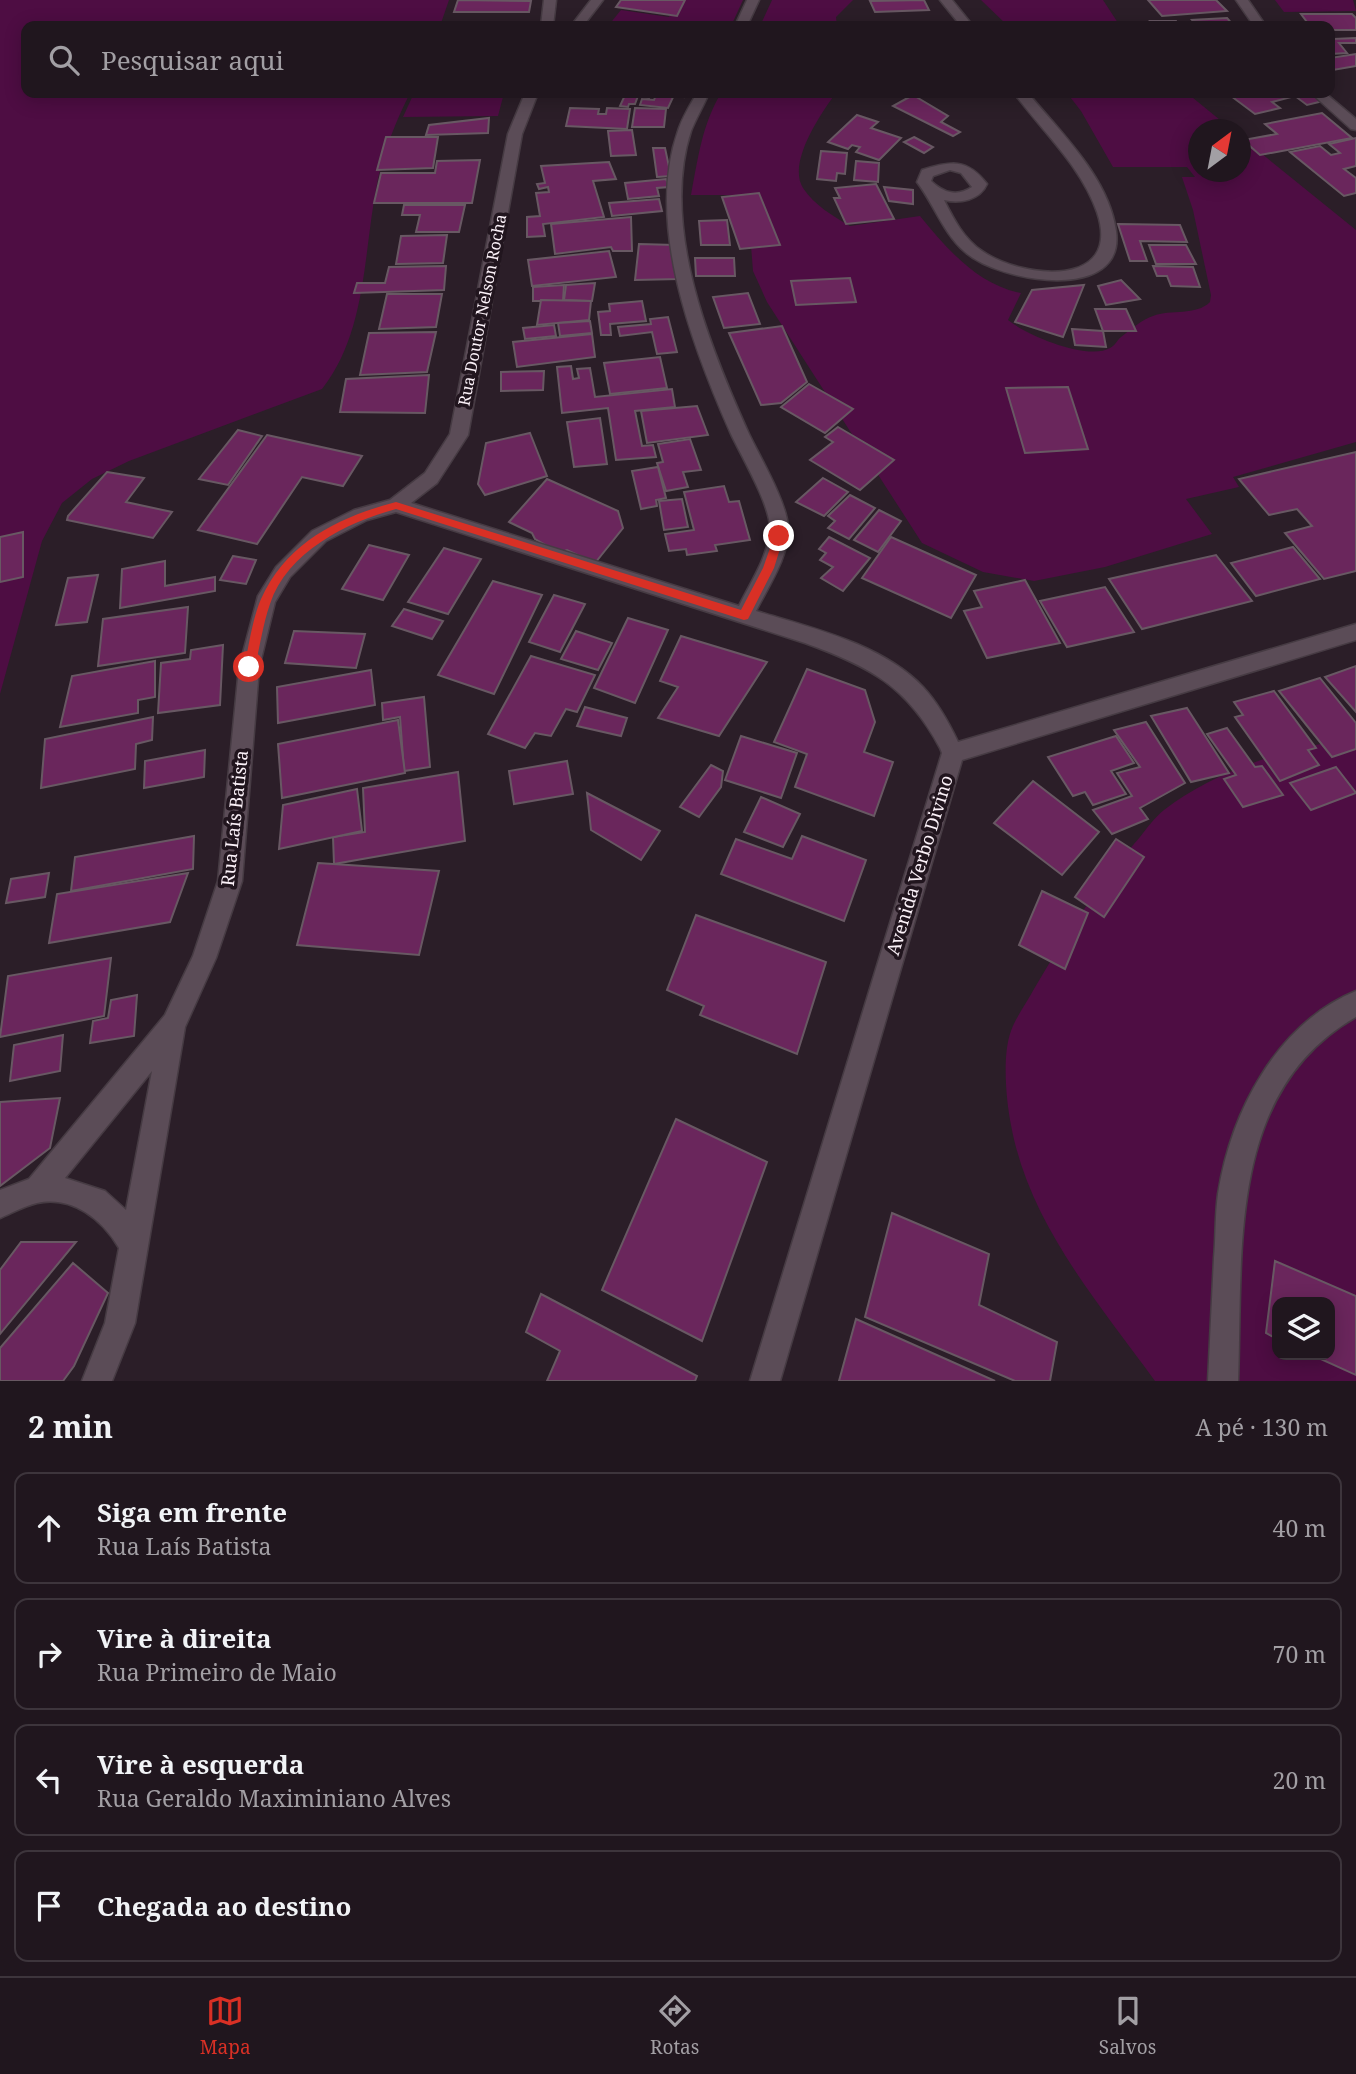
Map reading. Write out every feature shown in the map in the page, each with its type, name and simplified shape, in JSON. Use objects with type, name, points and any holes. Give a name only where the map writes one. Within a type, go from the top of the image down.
[{"type":"street","points":[[548,21],[550,0]]},
{"type":"street","points":[[581,21],[597,0]]},
{"type":"street","points":[[743,21],[753,0]]},
{"type":"street","points":[[946,0],[963,21]]},
{"type":"street","points":[[1242,0],[1257,21]]},
{"type":"street","name":"Rua Doutor Nelson Rocha","points":[[396,505],[431,478],[458,435],[515,134],[529,98]]},
{"type":"street","points":[[700,98],[677,149],[676,223],[694,319],[779,527],[775,552],[744,616]]},
{"type":"street","points":[[933,192],[957,236],[988,261],[1027,275],[1048,277],[1079,272],[1101,262],[1110,244],[1103,210],[1087,178],[1025,98]]},
{"type":"street","points":[[1323,98],[1356,127]]},
{"type":"street","points":[[396,505],[850,652],[895,675],[930,710],[953,753]]},
{"type":"street","name":"Rua Laís Batista","points":[[0,1204],[38,1189],[174,1024],[204,958],[230,881],[249,667],[265,601],[282,572],[319,536],[361,515],[396,505]]},
{"type":"street","name":"Avenida Verbo Divino","points":[[765,1381],[953,753],[1356,632]]},
{"type":"street","points":[[1223,1381],[1232,1190],[1247,1128],[1274,1078],[1295,1048],[1310,1031],[1356,1003]]},
{"type":"street","points":[[97,1381],[120,1324],[174,1024]]},
{"type":"street","points":[[38,1189],[70,1190],[88,1196],[122,1223],[134,1245]]},
{"type":"shaded area","points":[[0,0],[449,0],[442,21],[21,21],[21,98],[408,98],[391,135],[381,168],[356,316],[337,366],[322,389],[129,461],[92,479],[62,503],[42,541],[0,694]]},
{"type":"shaded area","points":[[678,0],[743,0],[733,21],[612,21],[621,10],[669,17]]},
{"type":"shaded area","points":[[772,0],[853,0],[836,17],[836,21],[762,21]]},
{"type":"shaded area","points":[[981,0],[1103,0],[1117,21],[1003,21]]},
{"type":"shaded area","points":[[1275,0],[1353,0],[1356,11],[1284,12]]},
{"type":"shaded area","points":[[412,98],[503,98],[498,116],[403,117]]},
{"type":"shaded area","points":[[718,98],[832,98],[808,139],[799,165],[799,178],[803,188],[813,200],[850,226],[920,216],[952,253],[977,274],[1005,289],[1021,293],[1008,320],[1042,339],[1087,351],[1112,347],[1149,317],[1191,311],[1210,302],[1211,295],[1193,210],[1182,177],[1188,177],[1188,182],[1251,182],[1251,145],[1356,230],[1356,442],[1233,477],[1239,487],[1186,499],[1212,534],[1105,567],[1034,581],[983,572],[922,543],[767,302],[753,271],[747,195],[691,195],[705,130]]},
{"type":"shaded area","points":[[1071,98],[1193,98],[1219,119],[1188,119],[1188,168],[1113,167]]},
{"type":"shaded area","points":[[1356,738],[1356,1381],[1155,1381],[1068,1260],[1033,1196],[1020,1161],[1009,1115],[1006,1078],[1008,1041],[1019,1015],[1083,910],[1110,873],[1161,813],[1207,783],[1231,772],[1306,747]]},
{"type":"building","points":[[458,0],[531,1],[529,12],[454,12]]},
{"type":"building","points":[[621,0],[685,0],[677,16],[616,7]]},
{"type":"building","points":[[924,0],[929,10],[875,12],[870,1]]},
{"type":"building","points":[[1148,0],[1216,0],[1227,11],[1162,16]]},
{"type":"building","points":[[1301,14],[1352,14],[1356,18],[1356,30],[1335,30],[1335,21],[1306,21]]},
{"type":"building","points":[[1227,18],[1230,21],[1193,21]]},
{"type":"building","points":[[1356,38],[1356,43],[1339,43],[1347,53],[1335,54],[1335,39]]},
{"type":"building","points":[[1356,54],[1356,66],[1335,70],[1335,57]]},
{"type":"building","points":[[624,98],[637,98],[635,104],[620,106]]},
{"type":"building","points":[[673,98],[668,108],[640,105],[642,99]]},
{"type":"building","points":[[908,98],[918,98],[948,116],[941,122],[960,132],[953,136],[893,106]]},
{"type":"building","points":[[1234,98],[1287,98],[1272,102],[1280,108],[1255,114]]},
{"type":"building","points":[[1298,98],[1319,98],[1323,101],[1307,105]]},
{"type":"building","points":[[570,108],[599,109],[598,114],[606,114],[607,108],[630,109],[627,129],[566,126]]},
{"type":"building","points":[[635,108],[666,109],[664,127],[632,127]]},
{"type":"building","points":[[1322,113],[1352,138],[1260,155],[1251,147],[1251,139],[1277,134],[1265,124]]},
{"type":"building","points":[[857,115],[878,122],[871,128],[901,138],[879,160],[856,152],[860,147],[852,145],[848,149],[828,142]]},
{"type":"building","points":[[489,118],[488,133],[426,135],[429,125]]},
{"type":"building","points":[[632,130],[636,155],[611,156],[608,131]]},
{"type":"building","points":[[386,137],[438,137],[433,168],[377,170]]},
{"type":"building","points":[[914,137],[933,147],[924,153],[904,142]]},
{"type":"building","points":[[1356,138],[1356,166],[1344,169],[1356,178],[1356,193],[1344,196],[1290,152],[1320,146],[1331,155],[1340,153],[1329,144]]},
{"type":"building","points":[[653,148],[665,148],[671,176],[657,177]]},
{"type":"building","points":[[821,151],[847,153],[845,174],[837,173],[836,181],[817,179]]},
{"type":"building","points":[[480,160],[472,203],[374,203],[381,173],[435,173],[437,161]]},
{"type":"building","points":[[856,161],[879,163],[878,182],[854,180]]},
{"type":"building","points":[[609,162],[616,179],[593,181],[604,217],[543,224],[545,236],[527,237],[527,217],[540,216],[536,193],[549,192],[548,187],[539,189],[537,184],[545,183],[541,166]]},
{"type":"building","points":[[666,179],[669,187],[657,188],[659,196],[628,199],[625,183]]},
{"type":"building","points":[[876,184],[894,219],[846,224],[834,198],[840,198],[835,188]]},
{"type":"building","points":[[884,187],[913,190],[913,204],[889,201]]},
{"type":"building","points":[[759,193],[780,245],[740,249],[722,197]]},
{"type":"building","points":[[659,199],[662,211],[612,216],[609,203]]},
{"type":"building","points":[[404,205],[465,205],[459,232],[416,232],[420,215],[402,215]]},
{"type":"building","points":[[631,217],[632,251],[613,251],[611,247],[555,254],[551,224]]},
{"type":"building","points":[[727,220],[730,245],[701,245],[699,221]]},
{"type":"building","points":[[1118,224],[1180,225],[1187,242],[1140,241],[1147,261],[1130,261]]},
{"type":"building","points":[[447,235],[443,263],[396,264],[401,236]]},
{"type":"building","points":[[639,244],[675,245],[679,279],[635,280]]},
{"type":"building","points":[[1149,245],[1186,245],[1196,264],[1156,264]]},
{"type":"building","points":[[609,251],[616,277],[532,286],[528,260]]},
{"type":"building","points":[[695,258],[734,258],[735,276],[696,276]]},
{"type":"building","points":[[446,266],[444,290],[354,293],[357,283],[385,283],[389,267]]},
{"type":"building","points":[[1153,266],[1193,267],[1200,287],[1171,286],[1167,276],[1157,276]]},
{"type":"building","points":[[850,278],[856,302],[796,305],[791,281]]},
{"type":"building","points":[[1121,280],[1140,299],[1106,305],[1098,286]]},
{"type":"building","points":[[595,283],[592,301],[564,300],[566,285]]},
{"type":"building","points":[[564,285],[563,301],[533,301],[533,287]]},
{"type":"building","points":[[1084,285],[1063,337],[1015,322],[1032,290]]},
{"type":"building","points":[[748,293],[760,324],[724,328],[713,297]]},
{"type":"building","points":[[387,294],[442,294],[436,327],[379,329]]},
{"type":"building","points":[[541,300],[591,301],[589,320],[537,325]]},
{"type":"building","points":[[642,301],[646,321],[610,324],[611,335],[601,335],[598,312],[610,311],[609,304]]},
{"type":"building","points":[[1095,309],[1126,309],[1136,331],[1103,331]]},
{"type":"building","points":[[668,317],[677,352],[657,354],[652,332],[620,336],[618,327],[651,324],[650,319]]},
{"type":"building","points":[[590,321],[592,333],[560,336],[558,323]]},
{"type":"building","points":[[554,325],[556,336],[525,339],[523,328]]},
{"type":"building","points":[[782,326],[807,382],[781,403],[761,405],[729,333]]},
{"type":"building","points":[[1072,329],[1103,331],[1106,347],[1075,345]]},
{"type":"building","points":[[436,332],[427,372],[360,375],[369,333]]},
{"type":"building","points":[[592,334],[595,357],[517,367],[513,342]]},
{"type":"building","points":[[660,357],[667,388],[610,394],[604,363]]},
{"type":"building","points":[[571,366],[573,379],[579,378],[577,369],[590,368],[595,397],[672,389],[675,407],[635,411],[642,446],[653,445],[656,457],[616,460],[608,408],[562,413],[557,367]]},
{"type":"building","points":[[544,371],[543,390],[501,391],[501,372]]},
{"type":"building","points":[[429,375],[425,413],[340,412],[346,379]]},
{"type":"building","points":[[809,384],[853,409],[825,433],[781,407]]},
{"type":"building","points":[[1068,387],[1088,449],[1025,453],[1006,388]]},
{"type":"building","points":[[697,406],[708,435],[647,443],[641,411]]},
{"type":"building","points":[[600,418],[607,464],[574,467],[567,422]]},
{"type":"building","points":[[838,427],[894,460],[860,490],[810,460],[833,442],[825,437]]},
{"type":"building","points":[[238,430],[262,436],[228,485],[199,479]]},
{"type":"building","points":[[530,433],[547,476],[485,495],[478,484],[486,443]]},
{"type":"building","points":[[267,435],[362,456],[343,486],[302,477],[257,544],[198,530]]},
{"type":"building","points":[[690,439],[701,470],[683,472],[688,487],[666,491],[657,463],[663,462],[658,444]]},
{"type":"building","points":[[1356,452],[1356,571],[1324,579],[1285,533],[1312,526],[1297,509],[1269,515],[1239,479]]},
{"type":"building","points":[[658,467],[666,498],[656,500],[657,506],[641,509],[632,471]]},
{"type":"building","points":[[107,472],[144,478],[126,502],[172,512],[153,538],[67,520]]},
{"type":"building","points":[[823,478],[848,492],[824,516],[796,502]]},
{"type":"building","points":[[547,479],[618,511],[623,528],[595,563],[567,550],[560,553],[535,539],[532,533],[509,522]]},
{"type":"building","points":[[724,486],[729,502],[739,501],[750,540],[715,545],[717,551],[687,555],[686,549],[669,551],[665,534],[694,530],[684,492]]},
{"type":"building","points":[[850,495],[875,508],[849,539],[828,528],[835,521],[828,516]]},
{"type":"building","points":[[682,499],[688,527],[664,530],[659,501]]},
{"type":"building","points":[[879,510],[901,521],[878,552],[854,540]]},
{"type":"building","points":[[23,532],[23,577],[0,582],[0,537]]},
{"type":"building","points":[[829,537],[870,558],[843,591],[821,578],[833,567],[820,560],[826,553],[819,549]]},
{"type":"building","points":[[891,537],[976,575],[951,618],[862,578]]},
{"type":"building","points":[[369,545],[409,555],[383,600],[342,589]]},
{"type":"building","points":[[1293,547],[1320,579],[1256,596],[1231,563]]},
{"type":"building","points":[[444,548],[481,559],[448,614],[408,602]]},
{"type":"building","points":[[1216,555],[1252,601],[1142,629],[1109,579]]},
{"type":"building","points":[[233,556],[256,560],[246,584],[220,580]]},
{"type":"building","points":[[165,561],[165,586],[215,577],[215,591],[120,608],[122,569]]},
{"type":"building","points":[[98,575],[87,622],[56,625],[68,578]]},
{"type":"building","points":[[1025,580],[1060,643],[987,658],[964,611],[982,607],[974,591]]},
{"type":"building","points":[[493,581],[542,595],[494,694],[438,675]]},
{"type":"building","points":[[1105,587],[1134,632],[1067,647],[1040,601]]},
{"type":"building","points":[[554,595],[585,604],[560,652],[529,642]]},
{"type":"building","points":[[188,607],[185,653],[98,666],[103,619]]},
{"type":"building","points":[[404,609],[443,621],[432,639],[392,626]]},
{"type":"building","points":[[628,618],[668,630],[635,703],[594,688]]},
{"type":"building","points":[[294,631],[365,634],[356,668],[285,663]]},
{"type":"building","points":[[576,631],[612,643],[598,670],[561,659]]},
{"type":"building","points":[[681,636],[767,662],[719,736],[658,718],[678,687],[660,681]]},
{"type":"building","points":[[223,645],[220,705],[158,713],[161,663],[190,659],[191,650]]},
{"type":"building","points":[[531,656],[595,675],[577,712],[566,709],[551,736],[535,733],[525,748],[488,734]]},
{"type":"building","points":[[155,661],[155,697],[138,700],[138,713],[60,727],[72,676]]},
{"type":"building","points":[[1356,666],[1356,712],[1325,677]]},
{"type":"building","points":[[807,669],[865,690],[875,722],[864,752],[893,762],[874,816],[795,787],[807,754],[774,742]]},
{"type":"building","points":[[371,670],[375,705],[278,723],[277,687]]},
{"type":"building","points":[[1320,678],[1356,723],[1356,749],[1332,757],[1279,691]]},
{"type":"building","points":[[1274,691],[1316,748],[1308,750],[1319,765],[1280,781],[1235,717],[1243,715],[1234,702]]},
{"type":"building","points":[[424,697],[430,767],[404,771],[400,717],[383,720],[382,703]]},
{"type":"building","points":[[585,707],[627,718],[621,736],[577,726]]},
{"type":"building","points":[[1187,708],[1229,773],[1191,782],[1151,716]]},
{"type":"building","points":[[153,717],[152,740],[136,744],[135,769],[41,788],[45,739]]},
{"type":"building","points":[[398,720],[405,773],[282,798],[278,744]]},
{"type":"building","points":[[1146,722],[1185,783],[1140,808],[1148,819],[1112,834],[1093,810],[1132,796],[1117,773],[1140,767],[1114,730]]},
{"type":"building","points":[[1227,728],[1255,767],[1262,766],[1283,795],[1243,807],[1224,779],[1236,775],[1207,734]]},
{"type":"building","points":[[741,736],[797,753],[781,798],[725,780]]},
{"type":"building","points":[[1116,736],[1134,763],[1111,771],[1126,794],[1093,805],[1085,792],[1073,796],[1048,757]]},
{"type":"building","points":[[205,750],[204,777],[144,788],[145,761]]},
{"type":"building","points":[[567,761],[573,794],[514,804],[509,771]]},
{"type":"building","points":[[711,765],[723,771],[721,787],[699,817],[680,807]]},
{"type":"building","points":[[1336,767],[1356,793],[1311,810],[1290,783]]},
{"type":"building","points":[[458,772],[465,841],[334,864],[333,837],[365,832],[363,788]]},
{"type":"building","points":[[1033,781],[1099,832],[1062,875],[994,823]]},
{"type":"building","points":[[357,789],[362,831],[279,849],[283,805]]},
{"type":"building","points":[[587,793],[660,831],[641,860],[591,830]]},
{"type":"building","points":[[761,797],[800,814],[783,847],[744,832]]},
{"type":"building","points":[[194,836],[193,869],[71,891],[75,857]]},
{"type":"building","points":[[802,836],[866,860],[844,921],[721,874],[736,839],[792,859]]},
{"type":"building","points":[[1116,839],[1144,857],[1104,917],[1075,897]]},
{"type":"building","points":[[318,863],[439,871],[419,955],[297,945]]},
{"type":"building","points":[[49,873],[45,897],[6,903],[11,879]]},
{"type":"building","points":[[188,873],[170,922],[49,943],[57,894]]},
{"type":"building","points":[[1042,891],[1088,913],[1065,969],[1019,945]]},
{"type":"building","points":[[696,915],[826,962],[797,1054],[700,1015],[704,1006],[667,990]]},
{"type":"building","points":[[111,958],[104,1016],[0,1037],[8,976]]},
{"type":"building","points":[[137,995],[134,1036],[90,1043],[93,1021],[108,1018],[111,1000]]},
{"type":"building","points":[[63,1035],[60,1071],[10,1081],[14,1045]]},
{"type":"building","points":[[60,1098],[50,1148],[0,1186],[0,1102]]},
{"type":"building","points":[[676,1119],[767,1162],[702,1341],[602,1290]]},
{"type":"building","points":[[892,1213],[989,1254],[979,1305],[1057,1342],[1050,1381],[1015,1381],[865,1317]]},
{"type":"building","points":[[21,1242],[76,1242],[0,1334],[0,1270]]},
{"type":"building","points":[[1275,1261],[1356,1296],[1356,1375],[1323,1360],[1335,1360],[1335,1297],[1272,1297],[1272,1336],[1266,1333]]},
{"type":"building","points":[[73,1263],[108,1293],[74,1366],[63,1381],[0,1381],[0,1348]]},
{"type":"building","points":[[541,1294],[697,1376],[695,1381],[547,1381],[560,1351],[526,1332]]},
{"type":"building","points":[[856,1319],[995,1381],[839,1381]]},
{"type":"route","points":[[249,667],[265,601],[282,572],[319,536],[361,515],[396,505],[744,616],[768,568],[779,536]]}]
